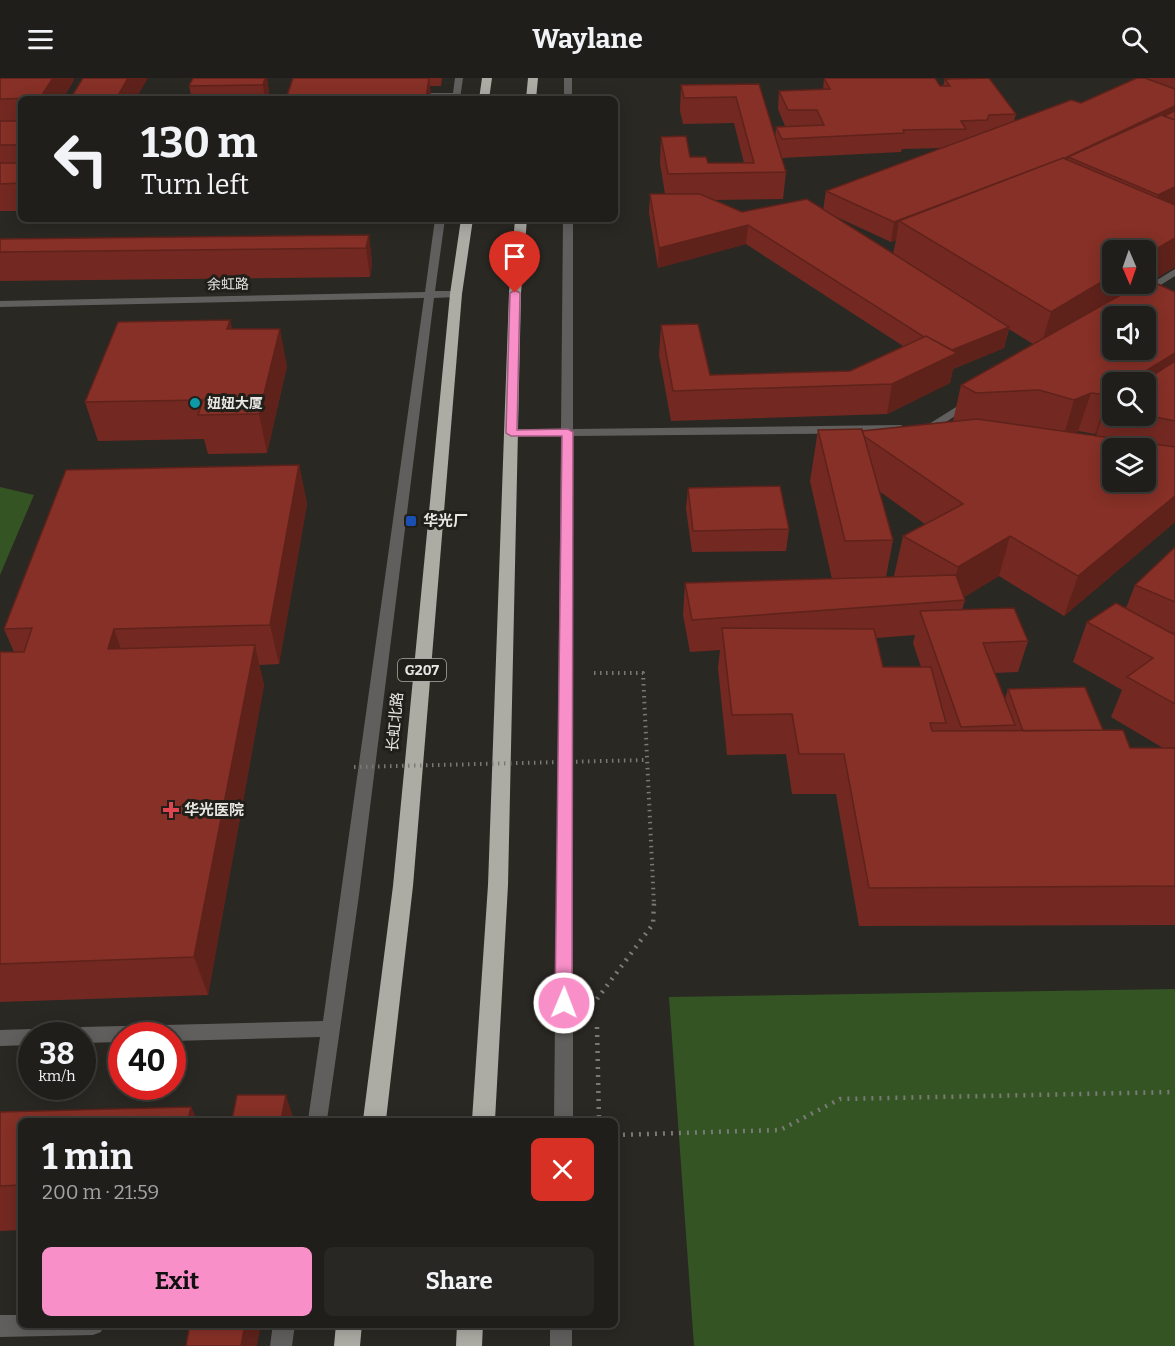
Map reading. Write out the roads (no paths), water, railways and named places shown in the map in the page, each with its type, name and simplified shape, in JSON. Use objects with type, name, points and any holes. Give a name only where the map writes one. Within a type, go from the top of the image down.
[{"type":"highway","points":[[484,96],[487,78]]},
{"type":"highway","points":[[531,96],[533,78]]},
{"type":"highway","name":"长虹北路","points":[[374,1118],[403,886],[456,294],[467,222]]},
{"type":"highway","points":[[483,1118],[498,885],[515,293],[521,222]]},
{"type":"highway","points":[[347,1346],[349,1328]]},
{"type":"highway","points":[[469,1346],[470,1328]]},
{"type":"street","points":[[457,96],[459,78]]},
{"type":"street","points":[[568,78],[568,96]]},
{"type":"street","points":[[317,1118],[440,222]]},
{"type":"street","points":[[563,1118],[568,222]]},
{"type":"street","points":[[1125,303],[1175,272]]},
{"type":"street","name":"余虹路","points":[[0,304],[456,294]]},
{"type":"street","points":[[927,429],[986,391]]},
{"type":"street","points":[[511,433],[927,429],[950,433]]},
{"type":"street","points":[[96,1035],[331,1029]]},
{"type":"street","points":[[0,1038],[18,1037]]},
{"type":"street","points":[[0,1326],[18,1326]]},
{"type":"street","points":[[281,1346],[283,1328]]},
{"type":"street","points":[[561,1328],[561,1346]]},
{"type":"place","name":"妞妞大厦","points":[[195,403]]},
{"type":"place","name":"华光厂","points":[[411,521]]},
{"type":"place","name":"华光医院","points":[[171,810]]}]
